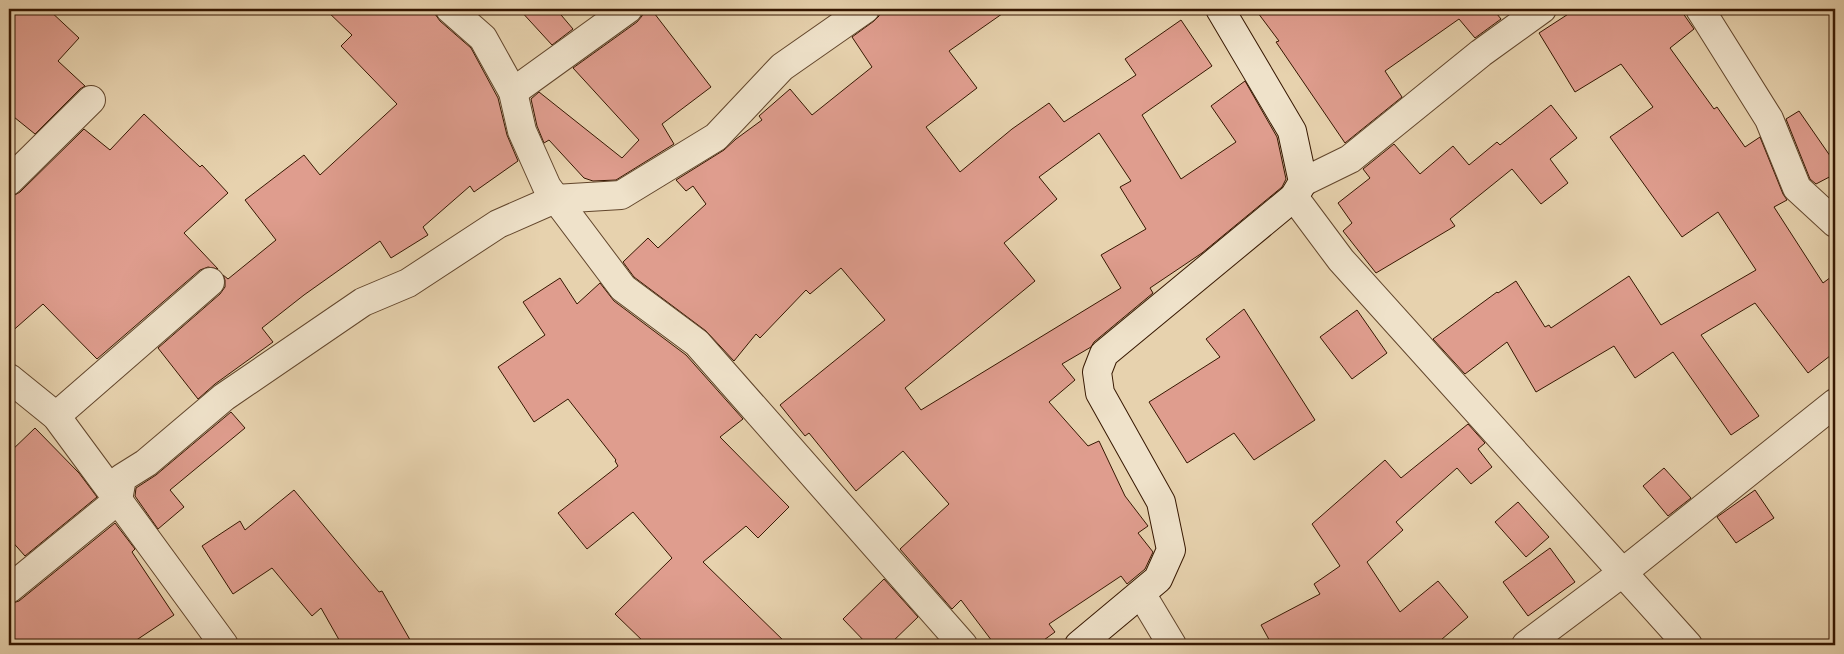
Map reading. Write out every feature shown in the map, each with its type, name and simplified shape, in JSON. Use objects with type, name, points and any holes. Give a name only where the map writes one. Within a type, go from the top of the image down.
[{"type":"street","points":[[450,9],[483,38],[514,92],[522,131],[547,187],[622,288],[697,343],[962,645]]},
{"type":"street","points":[[514,92],[628,9]]},
{"type":"street","points":[[9,589],[118,500],[122,478],[146,463],[232,391],[363,302],[408,283],[498,224],[555,199],[621,195],[716,137],[782,67],[865,9]]},
{"type":"street","points":[[1220,9],[1292,131],[1299,189],[1341,260],[1688,645]]},
{"type":"street","points":[[1079,645],[1158,580],[1172,550],[1161,502],[1100,393],[1097,372],[1104,354],[1299,189],[1350,159],[1481,52],[1542,9]]},
{"type":"street","points":[[1700,9],[1769,119],[1797,188],[1835,223]]},
{"type":"street","points":[[9,181],[91,100]]},
{"type":"street","points":[[56,416],[210,282]]},
{"type":"street","points":[[9,378],[56,416],[224,645]]},
{"type":"street","points":[[1526,645],[1622,573],[1835,403]]},
{"type":"street","points":[[1142,595],[1172,645]]},
{"type":"building","points":[[17,9],[48,9],[79,38],[58,61],[85,86],[35,134],[9,113],[9,17]]},
{"type":"building","points":[[325,9],[435,9],[435,14],[440,21],[471,48],[498,98],[507,135],[518,161],[474,192],[470,186],[423,227],[428,235],[391,258],[380,241],[304,295],[262,328],[273,342],[215,384],[198,399],[158,348],[220,294],[225,287],[223,275],[228,279],[276,240],[245,200],[304,155],[320,175],[397,104],[341,46],[352,35]]},
{"type":"building","points":[[519,9],[556,9],[573,29],[552,45]]},
{"type":"building","points":[[643,9],[651,9],[711,87],[662,124],[674,144],[616,180],[593,181],[584,178],[549,140],[544,143],[537,126],[531,99],[539,92],[622,158],[639,140],[573,68],[637,22],[642,16]]},
{"type":"building","points":[[880,9],[1009,9],[949,51],[977,88],[926,127],[960,172],[1012,129],[1049,103],[1064,122],[1136,75],[1125,59],[1181,20],[1212,66],[1142,115],[1181,179],[1236,142],[1211,106],[1245,81],[1277,137],[1286,179],[1282,187],[1202,253],[1150,288],[1153,293],[1094,342],[1091,347],[1062,364],[1075,380],[1049,402],[1088,446],[1099,441],[1125,496],[1148,526],[1138,533],[1153,552],[1145,569],[1127,584],[1121,576],[1049,624],[1055,632],[1037,645],[995,645],[961,600],[952,609],[900,549],[949,504],[903,451],[856,491],[809,433],[805,436],[780,405],[885,320],[841,268],[810,294],[806,290],[760,338],[756,334],[734,361],[706,331],[634,277],[623,262],[648,238],[658,248],[706,204],[693,186],[686,191],[676,180],[724,150],[762,120],[759,116],[790,89],[812,115],[872,67],[852,37],[879,16]],"holes":[[[1099,133],[1131,181],[1120,187],[1146,229],[1101,255],[1121,288],[921,410],[905,388],[1035,281],[1004,243],[1057,199],[1039,177]]]},
{"type":"building","points":[[1255,9],[1493,9],[1501,19],[1475,38],[1459,19],[1385,71],[1402,97],[1345,143],[1276,42],[1279,41]]},
{"type":"building","points":[[1576,9],[1680,9],[1694,29],[1670,48],[1714,109],[1717,107],[1745,147],[1760,137],[1787,200],[1774,207],[1823,283],[1835,274],[1835,352],[1808,373],[1755,303],[1701,335],[1759,416],[1731,435],[1673,352],[1635,378],[1614,346],[1536,392],[1507,342],[1465,374],[1433,339],[1497,292],[1516,281],[1545,327],[1549,325],[1551,328],[1629,276],[1661,325],[1756,270],[1718,212],[1682,237],[1610,137],[1653,107],[1621,64],[1575,92],[1539,33]]},
{"type":"building","points":[[1551,105],[1577,138],[1550,159],[1568,183],[1541,204],[1512,169],[1450,219],[1455,226],[1376,273],[1343,231],[1352,223],[1338,203],[1370,178],[1363,169],[1394,144],[1420,174],[1453,146],[1469,165],[1497,142],[1500,145]]},
{"type":"building","points":[[1799,111],[1835,163],[1835,174],[1816,184],[1810,179],[1786,119]]},
{"type":"building","points":[[144,114],[200,167],[202,165],[228,193],[184,233],[218,269],[208,267],[200,270],[97,359],[43,304],[9,334],[9,196],[20,192],[84,129],[110,150]]},
{"type":"building","points":[[560,278],[577,304],[600,283],[614,301],[686,355],[743,419],[720,437],[789,507],[758,538],[746,526],[703,562],[788,645],[647,645],[615,614],[672,558],[633,512],[587,549],[558,513],[618,466],[616,460],[568,399],[534,422],[498,367],[545,335],[523,302]]},
{"type":"building","points":[[1244,309],[1315,420],[1254,460],[1234,433],[1187,463],[1149,402],[1220,357],[1206,339]]},
{"type":"building","points":[[1357,310],[1387,353],[1352,379],[1320,337]]},
{"type":"building","points":[[231,412],[245,428],[170,490],[184,507],[158,529],[135,496],[136,488],[156,475]]},
{"type":"building","points":[[1468,424],[1485,443],[1478,449],[1492,467],[1471,484],[1457,468],[1396,522],[1403,530],[1367,562],[1400,612],[1438,581],[1468,617],[1435,645],[1272,645],[1261,625],[1320,594],[1314,584],[1340,566],[1312,524],[1385,460],[1401,478]]},
{"type":"building","points":[[35,428],[79,473],[97,497],[25,556],[9,538],[9,453]]},
{"type":"building","points":[[1664,468],[1691,498],[1668,516],[1643,486]]},
{"type":"building","points":[[294,490],[379,592],[382,591],[413,645],[342,645],[321,608],[312,616],[272,568],[233,594],[202,546],[240,521],[245,530]]},
{"type":"building","points":[[1755,490],[1774,518],[1736,543],[1717,517]]},
{"type":"building","points":[[1518,502],[1549,537],[1526,557],[1495,522]]},
{"type":"building","points":[[115,523],[135,549],[132,552],[174,615],[129,645],[9,645],[9,604],[19,601]]},
{"type":"building","points":[[1550,548],[1575,582],[1528,616],[1503,582]]},
{"type":"building","points":[[884,579],[918,617],[889,645],[868,645],[843,619]]}]
